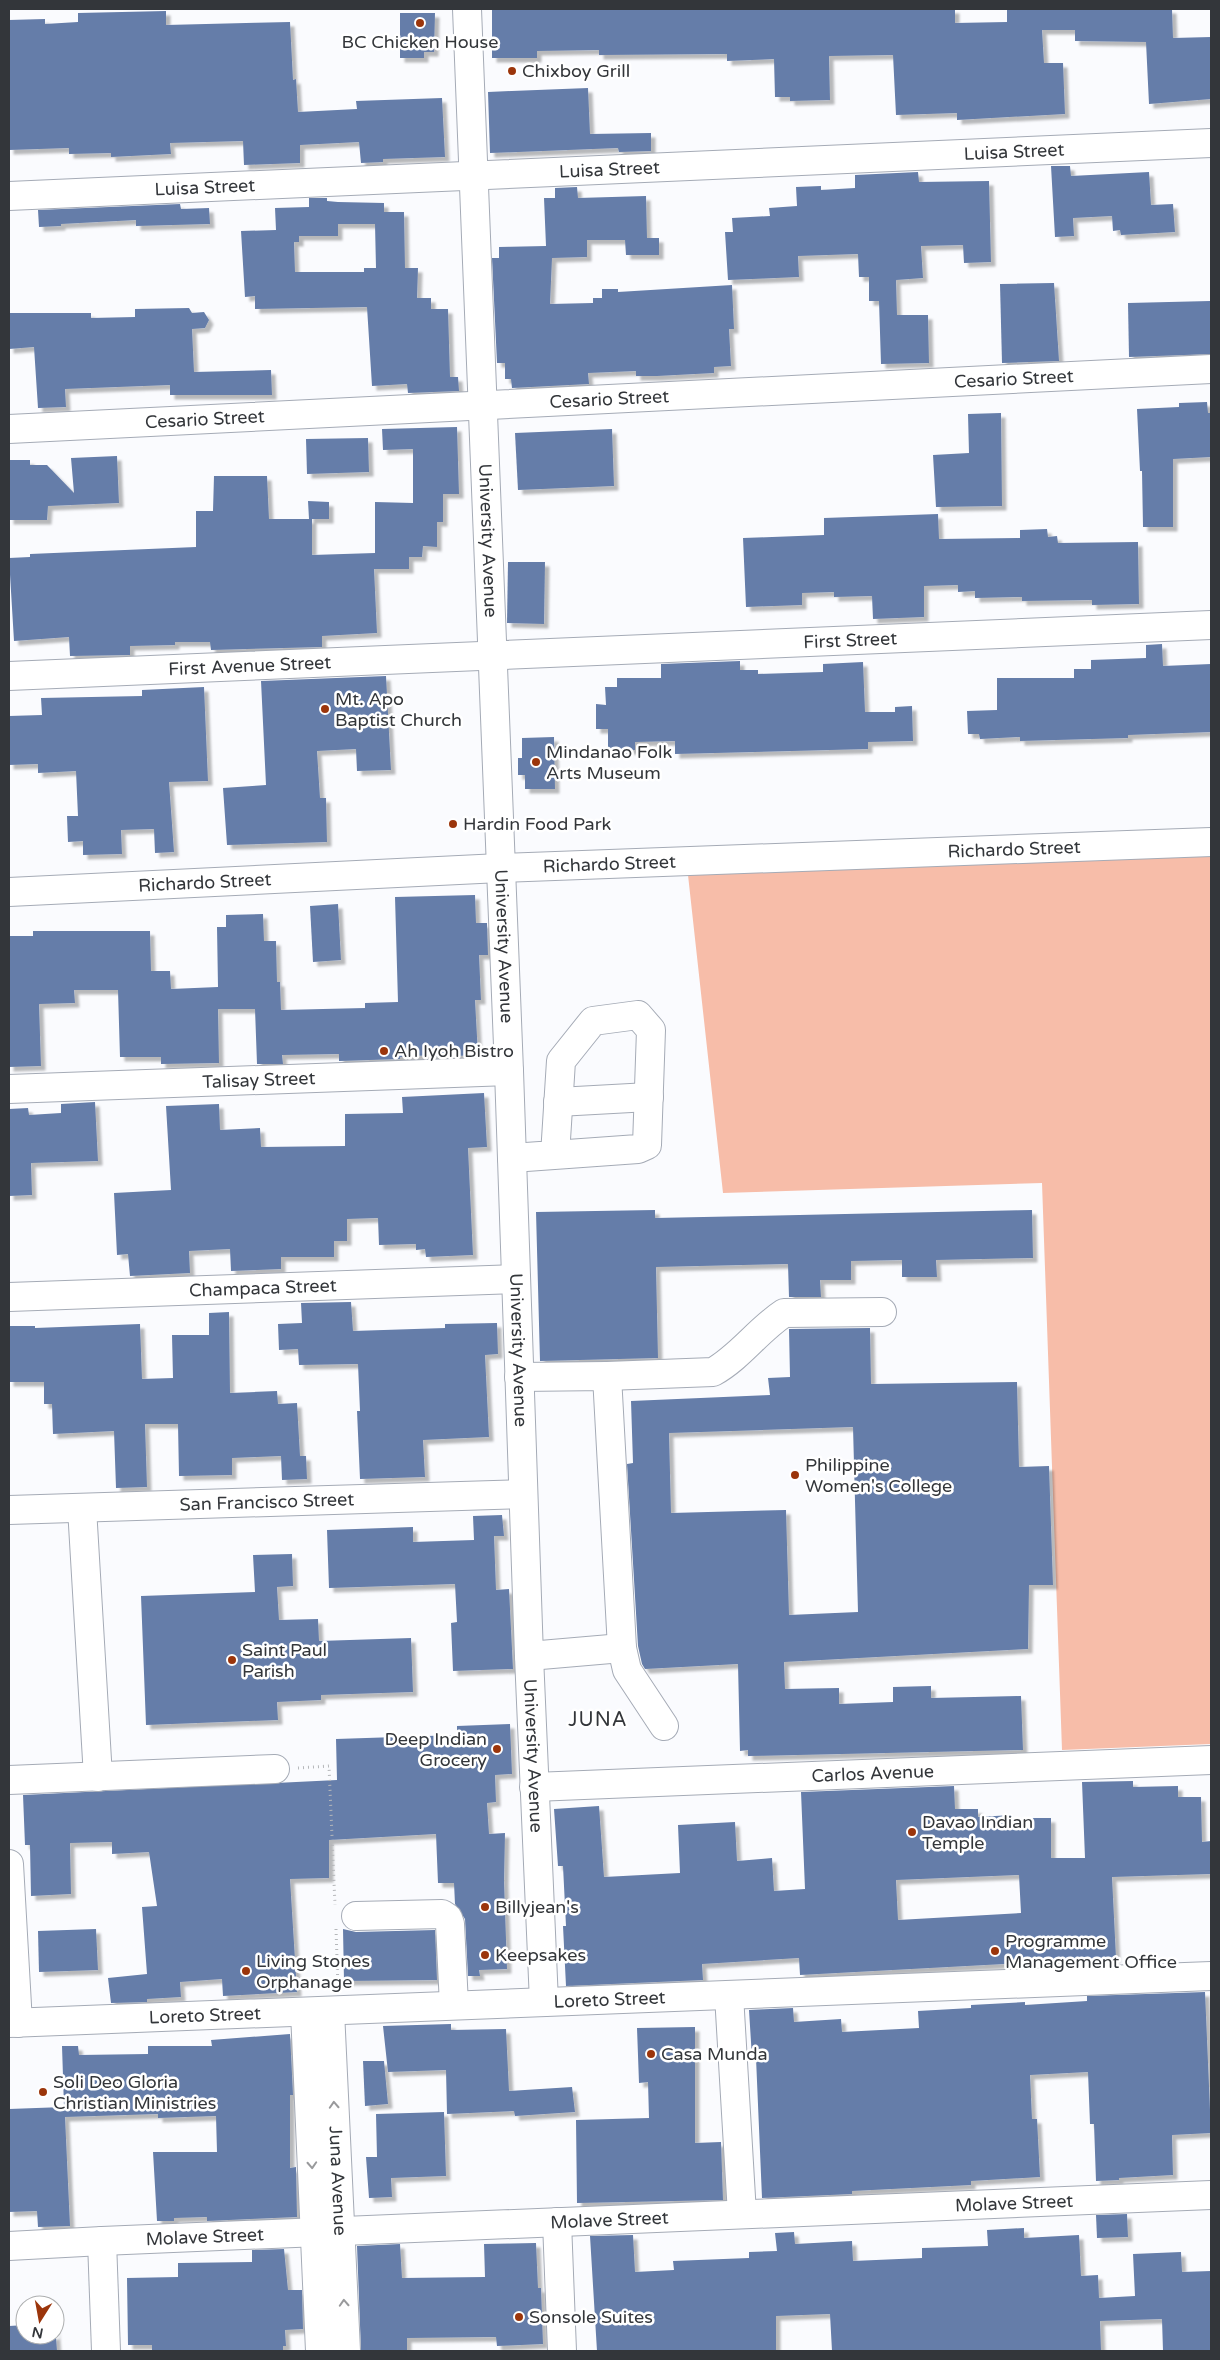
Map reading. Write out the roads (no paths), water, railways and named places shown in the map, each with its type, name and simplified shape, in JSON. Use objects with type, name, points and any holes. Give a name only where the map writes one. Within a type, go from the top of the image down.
[{"type":"street","name":"University Avenue","points":[[466,9],[509,1071],[534,1787],[544,2002]]},
{"type":"street","name":"Luisa Street","points":[[9,196],[473,174],[1211,143]]},
{"type":"street","name":"Cesario Street","points":[[9,429],[1211,369]]},
{"type":"street","name":"First Street","points":[[491,656],[1211,625]]},
{"type":"street","name":"First Avenue Street","points":[[9,676],[491,656]]},
{"type":"street","name":"Richardo Street","points":[[9,892],[500,868],[1211,842]]},
{"type":"street","points":[[512,1158],[555,1155],[638,1149],[647,1145],[651,1030],[638,1015],[593,1021],[561,1062],[555,1155]]},
{"type":"street","name":"Talisay Street","points":[[9,1089],[509,1071]]},
{"type":"street","points":[[558,1102],[649,1097]]},
{"type":"street","name":"Champaca Street","points":[[9,1297],[516,1278]]},
{"type":"street","points":[[519,1378],[713,1372],[727,1364],[773,1320],[784,1313],[882,1312]]},
{"type":"street","points":[[607,1376],[622,1648],[627,1670],[664,1726]]},
{"type":"street","name":"San Francisco Street","points":[[9,1510],[523,1494]]},
{"type":"street","points":[[82,1508],[98,1776]]},
{"type":"street","points":[[529,1656],[622,1648]]},
{"type":"street","name":"Carlos Avenue","points":[[534,1787],[1211,1760]]},
{"type":"street","points":[[9,1780],[275,1769]]},
{"type":"street","points":[[9,1864],[13,2023]]},
{"type":"street","points":[[342,1917],[442,1914],[448,1918],[450,1924],[454,2004]]},
{"type":"street","name":"Loreto Street","points":[[13,2023],[454,2004],[1211,1976]]},
{"type":"street","points":[[729,1995],[742,2214]]},
{"type":"street","name":"Juna Avenue","points":[[320,2351],[328,2231],[324,2011]]},
{"type":"street","name":"Molave Street","points":[[9,2246],[1211,2194]]},
{"type":"street","points":[[556,2222],[562,2351]]},
{"type":"street","name":"Juna Avenue","points":[[328,2231],[346,2351]]},
{"type":"street","points":[[102,2241],[106,2351]]},
{"type":"place","name":"BC Chicken House","points":[[420,23]]},
{"type":"place","name":"Chixboy Grill","points":[[512,71]]},
{"type":"place","name":"Mt. Apo Baptist Church","points":[[325,709]]},
{"type":"place","name":"Mindanao Folk Arts Museum","points":[[536,762]]},
{"type":"place","name":"Hardin Food Park","points":[[453,824]]},
{"type":"place","name":"Ah Iyoh Bistro","points":[[384,1051]]},
{"type":"place","name":"Philippine Women's College","points":[[795,1475]]},
{"type":"place","name":"Saint Paul Parish","points":[[232,1660]]},
{"type":"place","name":"Deep Indian Grocery","points":[[497,1749]]},
{"type":"place","name":"Davao Indian Temple","points":[[912,1832]]},
{"type":"place","name":"Billyjean's","points":[[485,1907]]},
{"type":"place","name":"Programme Management Office","points":[[995,1951]]},
{"type":"place","name":"Keepsakes","points":[[485,1955]]},
{"type":"place","name":"Living Stones Orphanage","points":[[246,1971]]},
{"type":"place","name":"Casa Munda","points":[[651,2054]]},
{"type":"place","name":"Soli Deo Gloria Christian Ministries","points":[[43,2092]]},
{"type":"place","name":"Sonsole Suites","points":[[519,2317]]},
{"type":"district","name":"JUNA","points":[[598,1720]]}]
